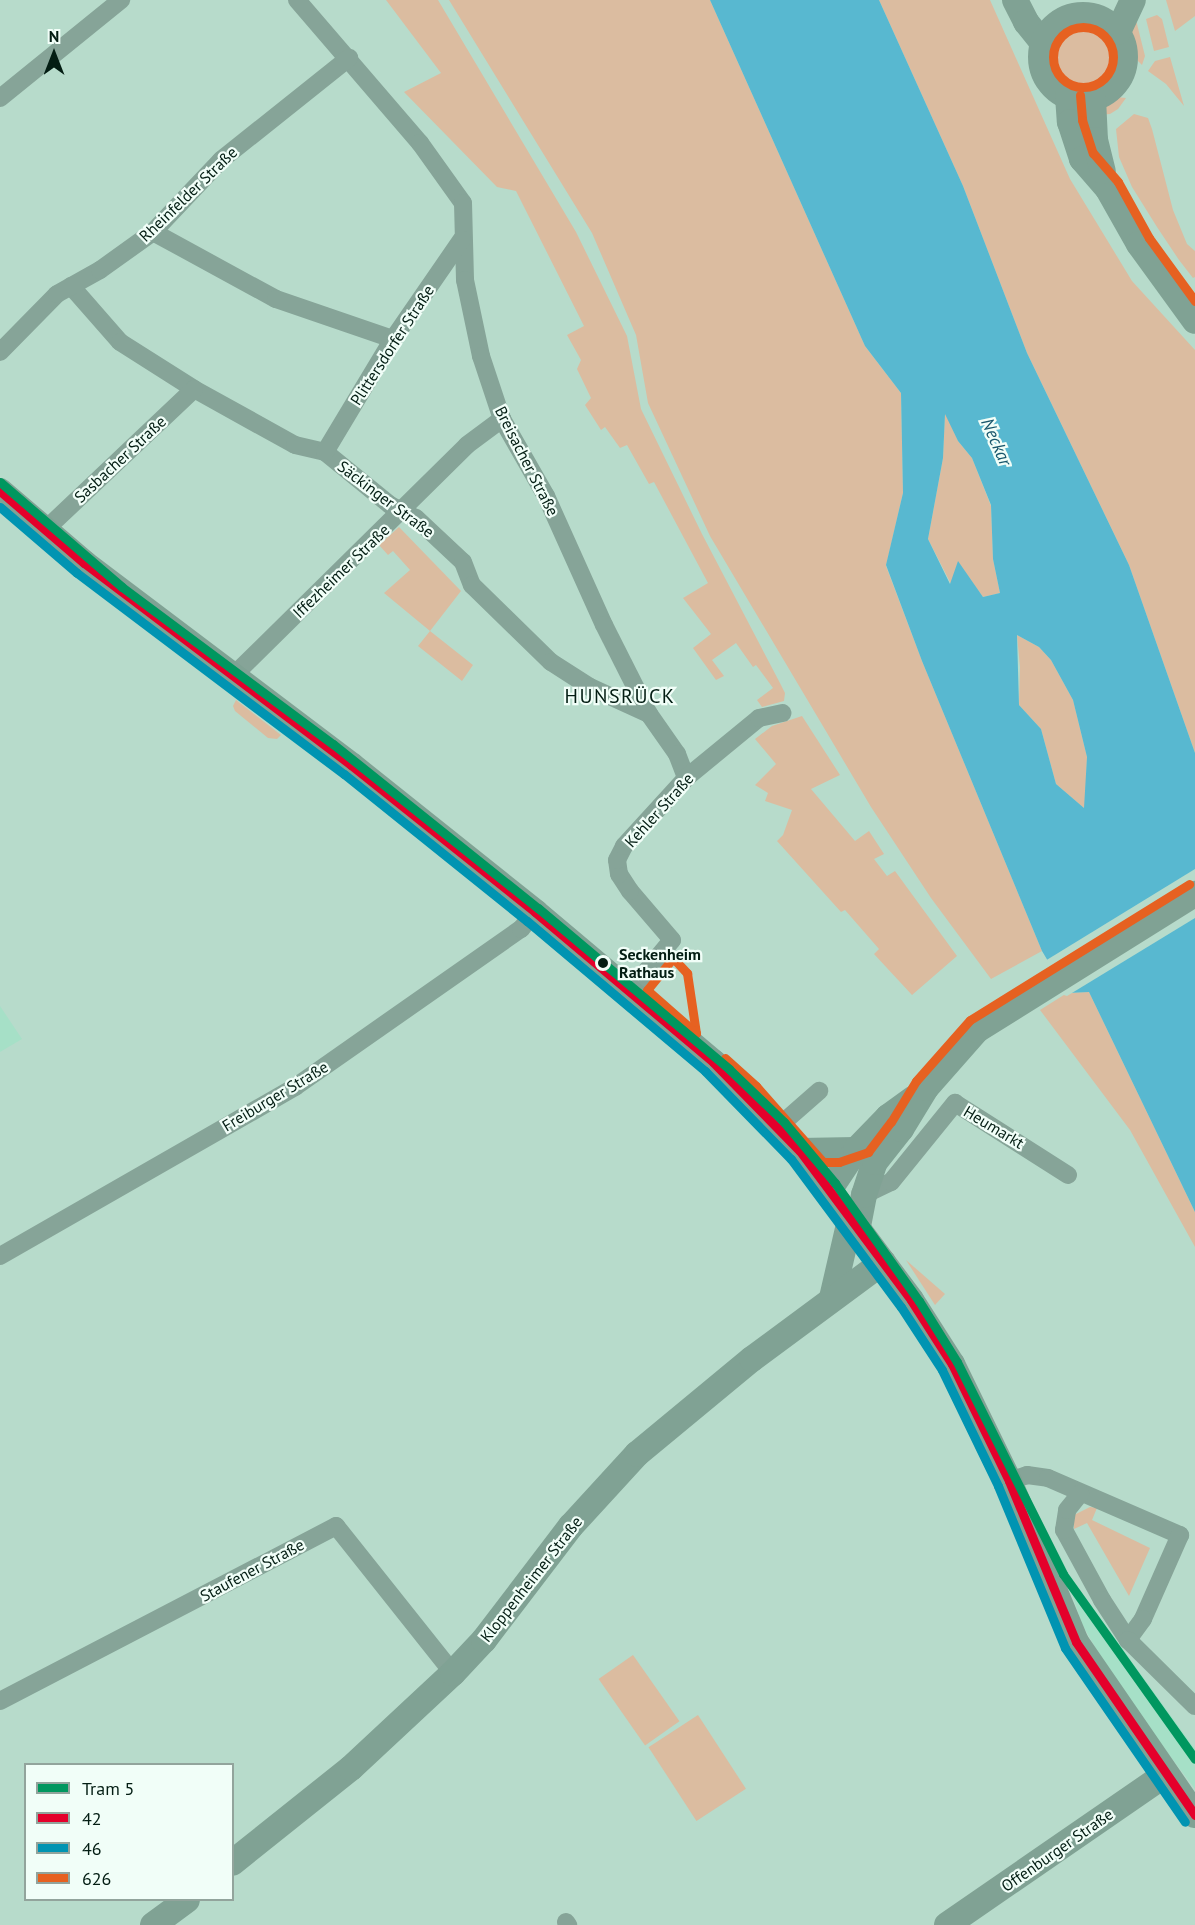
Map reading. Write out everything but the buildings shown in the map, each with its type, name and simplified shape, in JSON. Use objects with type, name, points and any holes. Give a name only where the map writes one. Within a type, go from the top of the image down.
[{"type":"main road","points":[[1015,0],[1026,22],[1042,43]]},
{"type":"main road","points":[[1031,0],[1060,21]]},
{"type":"main road","points":[[1118,32],[1133,0]]},
{"type":"main road","points":[[1104,8],[1125,50],[1124,69],[1114,85],[1080,97],[1056,90],[1042,69],[1042,43],[1060,21],[1104,8]]},
{"type":"main road","points":[[1080,97],[1070,122],[1082,159],[1108,189],[1139,244],[1195,321]]},
{"type":"main road","points":[[0,491],[84,563],[351,765],[535,912],[630,991],[747,1094],[800,1151],[854,1221],[952,1364],[1010,1480],[1076,1642],[1195,1815]]},
{"type":"main road","points":[[832,1298],[854,1221],[864,1195],[866,1156],[888,1118],[926,1088],[977,1030],[990,1020],[1189,897]]},
{"type":"main road","points":[[800,1151],[866,1156]]},
{"type":"main road","points":[[824,1181],[866,1156]]},
{"type":"main road","name":"Kloppenheimer Straße","points":[[234,1861],[351,1768],[453,1673],[484,1640],[571,1526],[637,1454],[832,1298],[883,1262]]},
{"type":"main road","name":"Offenburger Straße","points":[[947,1925],[1166,1774]]},
{"type":"main road","points":[[153,1925],[184,1901]]},
{"type":"street","points":[[0,98],[121,0]]},
{"type":"street","name":"Breisacher Straße","points":[[297,0],[420,143],[463,203],[462,239],[465,280],[481,356],[502,419],[546,496],[604,625],[649,714]]},
{"type":"street","name":"Rheinfelder Straße","points":[[0,352],[57,294],[100,270],[153,232],[221,160],[349,58]]},
{"type":"street","points":[[153,232],[276,299],[393,339]]},
{"type":"street","name":"Plittersdorfer Straße","points":[[325,452],[393,339],[462,239]]},
{"type":"street","name":"Säckinger Straße","points":[[71,286],[120,342],[194,389],[295,445],[325,452],[390,505],[416,518],[463,562],[472,585],[551,662],[590,687],[649,714]]},
{"type":"street","name":"Sasbacher Straße","points":[[45,530],[194,389]]},
{"type":"street","name":"Iffezheimer Straße","points":[[234,675],[467,445],[502,419]]},
{"type":"street","name":"Kehler Straße","points":[[630,991],[672,940],[630,891],[619,874],[617,860],[624,846],[686,778],[759,718],[782,713]]},
{"type":"street","points":[[649,714],[677,754],[686,778]]},
{"type":"street","name":"Freiburger Straße","points":[[0,1256],[295,1087],[520,929],[535,912]]},
{"type":"street","points":[[778,1127],[819,1091]]},
{"type":"street","name":"Heumarkt","points":[[864,1195],[891,1182],[907,1166],[954,1103],[1068,1175]]},
{"type":"street","points":[[866,1156],[890,1168],[907,1166]]},
{"type":"street","points":[[1010,1480],[1028,1475],[1048,1478],[1080,1494],[1187,1536],[1143,1619],[1128,1640]]},
{"type":"street","points":[[1080,1494],[1067,1510],[1064,1530],[1102,1600],[1128,1640],[1195,1706]]},
{"type":"street","name":"Staufener Straße","points":[[0,1701],[336,1526],[453,1673]]},
{"type":"street","points":[[1034,1535],[1064,1530]]},
{"type":"shaded area","points":[[386,0],[438,0],[576,232],[627,336],[641,409],[702,534],[785,693],[784,701],[762,707],[757,700],[773,688],[756,665],[753,667],[736,643],[712,660],[724,676],[716,680],[693,648],[711,634],[683,598],[708,583],[654,482],[649,484],[627,445],[620,448],[605,427],[601,430],[585,405],[591,398],[577,369],[581,360],[567,335],[584,326],[516,191],[497,187],[404,92],[441,73]]},
{"type":"shaded area","points":[[449,0],[710,0],[865,346],[901,393],[903,493],[886,566],[922,661],[1042,951],[991,979],[931,898],[871,807],[710,536],[648,403],[636,335],[592,233]]},
{"type":"shaded area","points":[[879,0],[990,0],[1070,179],[1132,281],[1195,350],[1195,753],[1129,565],[1027,353],[963,186]]},
{"type":"shaded area","points":[[1166,0],[1195,0],[1195,16],[1175,31]]},
{"type":"shaded area","points":[[1157,15],[1162,19],[1169,47],[1154,51],[1146,19]]},
{"type":"shaded area","points":[[1136,20],[1145,56],[1142,65],[1133,56],[1129,45],[1128,31]]},
{"type":"shaded area","points":[[1084,26],[1095,28],[1108,39],[1113,55],[1111,66],[1100,79],[1084,84],[1073,82],[1060,71],[1055,55],[1057,44],[1068,31]]},
{"type":"shaded area","points":[[1170,57],[1184,106],[1166,84],[1148,71],[1155,61]]},
{"type":"shaded area","points":[[1108,98],[1126,98],[1118,109],[1110,114],[1098,115]]},
{"type":"shaded area","points":[[1134,114],[1148,118],[1152,129],[1173,210],[1187,244],[1195,251],[1195,277],[1193,278],[1132,187],[1119,157],[1116,129]]},
{"type":"shaded area","points":[[945,412],[958,441],[972,458],[991,506],[993,559],[1000,593],[983,597],[958,562],[951,584],[928,539],[943,458]]},
{"type":"shaded area","points":[[399,527],[461,591],[430,631],[384,593],[410,570],[393,551],[388,555],[379,545]]},
{"type":"shaded area","points":[[430,631],[473,665],[462,681],[418,646]]},
{"type":"shaded area","points":[[1017,635],[1039,647],[1051,660],[1073,700],[1087,757],[1085,809],[1056,784],[1041,729],[1019,705],[1020,667]]},
{"type":"shaded area","points":[[236,700],[281,735],[277,739],[268,738],[235,711],[233,706]]},
{"type":"shaded area","points":[[802,716],[840,775],[811,789],[855,841],[869,831],[884,854],[874,859],[887,876],[895,871],[957,956],[912,995],[874,954],[879,949],[845,910],[841,912],[777,841],[783,835],[792,810],[765,801],[768,793],[755,785],[776,764],[755,739],[772,726]]},
{"type":"shaded area","points":[[1089,992],[1195,1212],[1195,1247],[1130,1130],[1040,1010],[1067,993]]},
{"type":"shaded area","points":[[0,1006],[22,1039],[0,1052]]},
{"type":"shaded area","points":[[906,1260],[945,1294],[935,1305]]},
{"type":"shaded area","points":[[1090,1507],[1097,1508],[1092,1520],[1150,1548],[1129,1596],[1087,1523],[1074,1529],[1074,1515]]},
{"type":"shaded area","points":[[1058,1551],[1068,1573],[1195,1749],[1195,1789],[1118,1687],[1082,1624]]},
{"type":"shaded area","points":[[633,1655],[679,1721],[645,1745],[599,1679]]},
{"type":"shaded area","points":[[698,1715],[746,1789],[696,1821],[649,1747]]},
{"type":"water","name":"Neckar","points":[[710,0],[879,0],[963,186],[1027,353],[1129,565],[1195,753],[1195,1212],[1089,992],[1067,993],[1042,951],[922,661],[886,565],[903,493],[901,393],[865,346]],"holes":[[[945,414],[958,441],[972,458],[991,505],[993,559],[1000,593],[983,597],[958,561],[950,584],[928,539],[943,458]],[[1017,635],[1039,647],[1051,660],[1073,700],[1087,757],[1084,808],[1056,784],[1041,729],[1019,705]]]},
{"type":"pier","points":[[1195,869],[1195,918],[1067,996],[1064,995],[1045,961]]},
{"type":"tram line","name":"5","points":[[0,482],[122,587],[333,744],[538,908],[729,1069],[784,1122],[835,1183],[919,1301],[957,1362],[1063,1574],[1195,1759]]},
{"type":"transit line","name":"626","points":[[1083,27],[1104,36],[1113,57],[1104,78],[1083,87],[1062,78],[1053,57],[1062,36],[1083,27]]},
{"type":"transit line","name":"626","points":[[1080,95],[1082,120],[1093,153],[1118,182],[1149,238],[1195,301]]},
{"type":"transit line","name":"42","points":[[0,491],[84,563],[351,765],[535,912],[713,1062],[800,1151],[911,1300],[952,1364],[1009,1481],[1076,1642],[1195,1815]]},
{"type":"transit line","name":"46","points":[[0,507],[77,573],[344,774],[527,921],[705,1071],[791,1159],[901,1307],[942,1370],[998,1486],[1065,1648],[1185,1822]]},
{"type":"transit line","name":"626","points":[[725,1058],[756,1086],[823,1162],[839,1162],[868,1152],[891,1122],[916,1081],[970,1020],[1189,884]]},
{"type":"transit line","name":"626","points":[[673,958],[687,973],[696,1033],[647,990],[673,958]]},
{"type":"place","name":"Seckenheim Rathaus","points":[[603,963]]},
{"type":"district","name":"HUNSRÜCK","points":[[620,696]]}]
